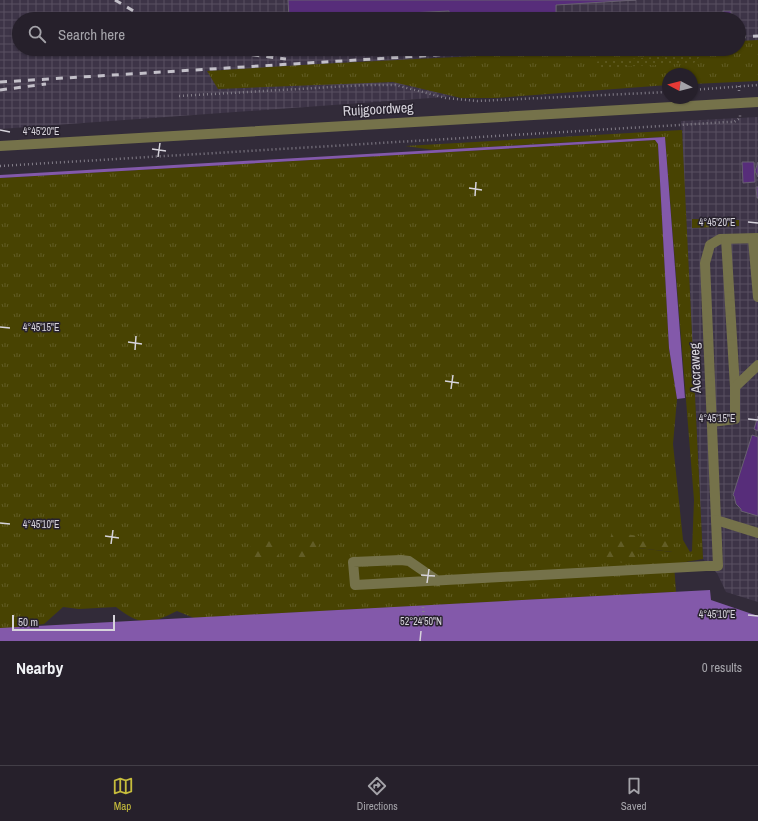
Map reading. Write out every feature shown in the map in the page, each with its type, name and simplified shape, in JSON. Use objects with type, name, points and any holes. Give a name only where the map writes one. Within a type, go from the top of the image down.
[{"type":"street","name":"Ruijgoordweg","points":[[0,146],[758,102]]},
{"type":"street","name":"Accraweg","points":[[438,581],[718,566],[705,263],[710,245],[720,239],[756,239]]},
{"type":"street","points":[[712,422],[735,419],[735,387],[726,239]]},
{"type":"street","points":[[756,239],[758,297]]},
{"type":"street","points":[[735,387],[758,365]]},
{"type":"street","points":[[716,520],[758,533]]},
{"type":"street","points":[[409,561],[438,581],[355,585],[353,562],[409,561]]},
{"type":"path","points":[[179,96],[366,85],[395,85],[446,98],[477,101],[662,92]]},
{"type":"path","points":[[698,89],[758,85]]},
{"type":"path","points":[[0,166],[734,122],[740,118],[739,86]]},
{"type":"path","points":[[423,607],[424,620]]},
{"type":"shaded area","points":[[0,0],[758,0],[758,75],[698,74],[698,68],[662,68],[662,81],[0,129]]},
{"type":"shaded area","points":[[758,117],[758,602],[726,592],[717,573],[703,559],[681,121]]},
{"type":"shaded area","points":[[665,137],[685,398],[677,399],[669,348],[658,144],[655,140],[0,178],[0,175]]},
{"type":"shaded area","points":[[710,590],[711,600],[758,616],[758,641],[0,641],[0,628]]},
{"type":"green space","points":[[758,40],[758,81],[698,84],[698,68],[662,68],[662,85],[496,98],[461,98],[393,82],[218,89],[207,71],[477,56],[746,56],[746,41]]},
{"type":"green space","points":[[666,56],[700,56],[694,63],[599,68],[592,62]]},
{"type":"green space","points":[[682,130],[703,559],[674,564],[676,592],[194,618],[177,611],[152,621],[132,618],[116,607],[79,609],[63,607],[44,624],[0,630],[0,178],[655,140],[658,144],[669,348],[677,399],[673,444],[683,540],[690,552],[692,551],[694,500],[665,137],[434,150],[405,146]],"holes":[[[671,541],[672,552],[638,548]]]},
{"type":"green space","points":[[692,219],[739,220],[739,226],[692,228]]},
{"type":"green space","points":[[270,531],[281,562],[250,560],[250,545]]},
{"type":"green space","points":[[612,532],[672,541],[673,552],[638,548],[635,564],[623,563],[605,558]]},
{"type":"green space","points":[[319,536],[317,556],[294,564],[293,548]]},
{"type":"building","points":[[288,0],[636,0],[556,5],[556,12],[289,12]]},
{"type":"building","points":[[742,162],[754,162],[755,182],[743,183]]},
{"type":"building","points":[[758,162],[758,177],[755,171]]},
{"type":"building","points":[[756,187],[758,187],[758,198],[757,198]]},
{"type":"building","points":[[758,416],[758,431],[754,429]]},
{"type":"building","points":[[752,435],[758,437],[758,516],[741,511],[736,504],[733,495]]},
{"type":"railway","points":[[115,0],[135,12]]},
{"type":"railway","points":[[746,37],[758,36]]},
{"type":"railway","points":[[262,56],[286,59]]},
{"type":"railway","points":[[0,82],[422,56]]},
{"type":"railway","points":[[0,90],[46,84]]}]
